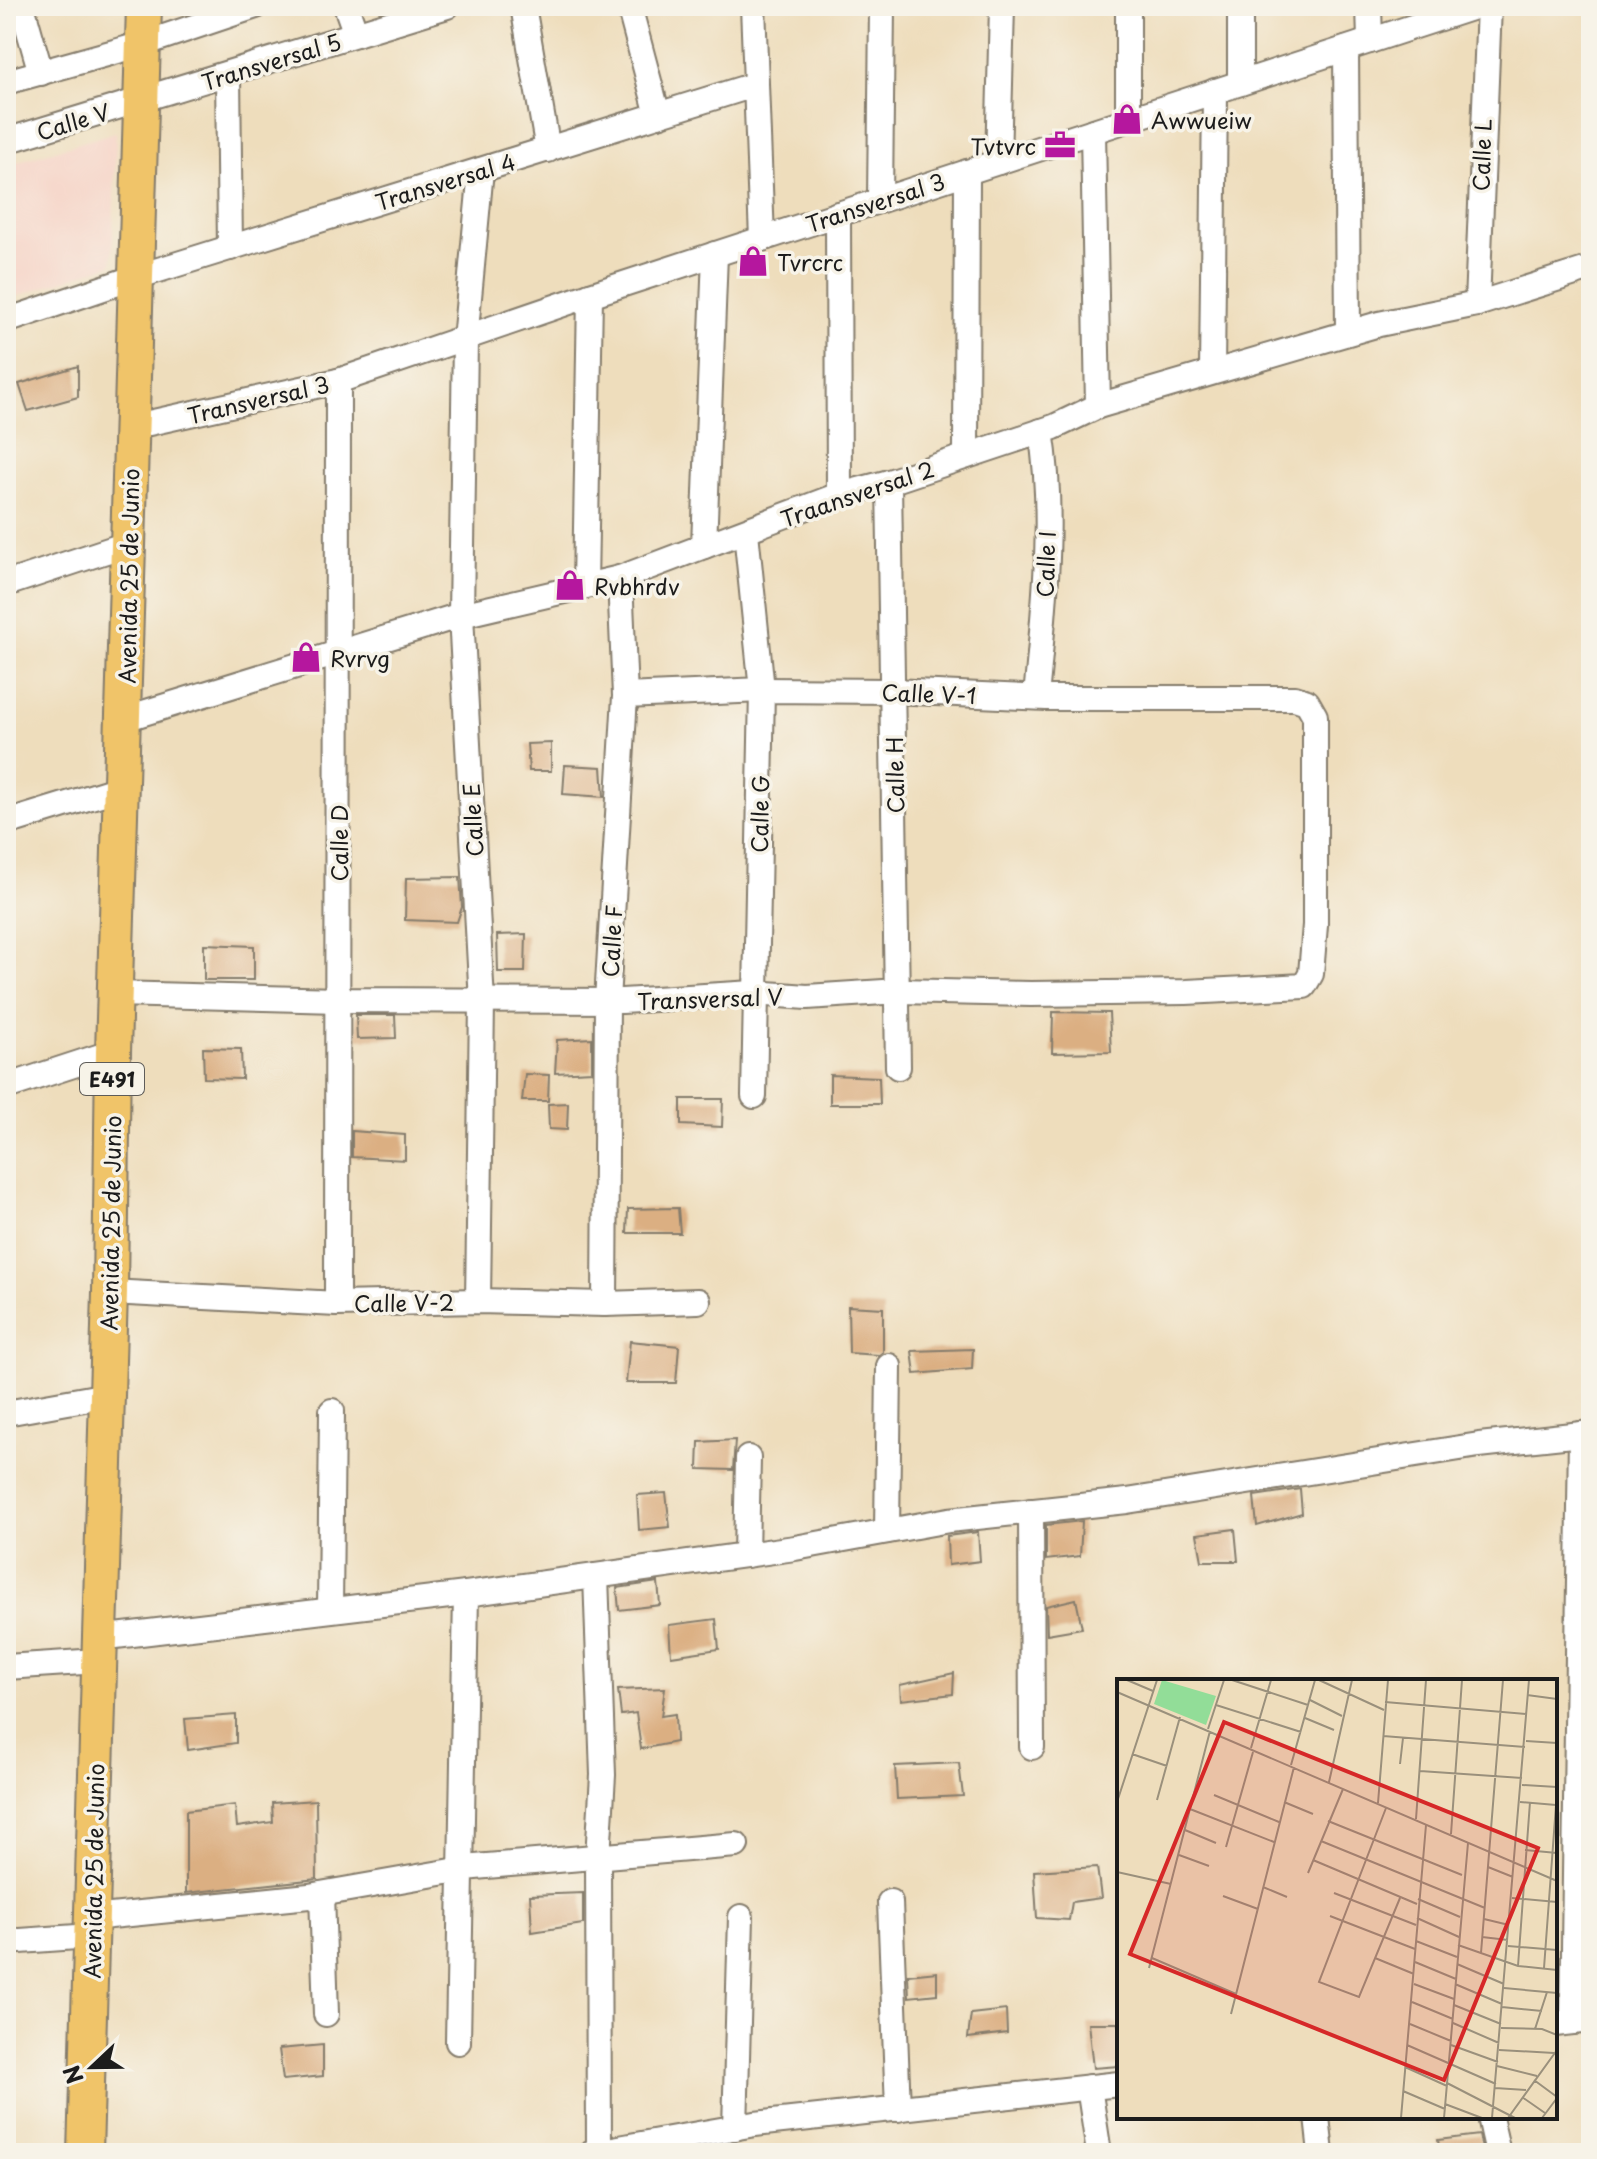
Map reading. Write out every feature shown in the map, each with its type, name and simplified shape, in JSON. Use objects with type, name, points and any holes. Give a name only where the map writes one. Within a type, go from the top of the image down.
[{"type":"highway","name":"Avenida 25 de Junio","points":[[85,2153],[144,6]]},
{"type":"street","points":[[22,6],[41,73]]},
{"type":"street","points":[[6,82],[143,44],[256,6]]},
{"type":"street","points":[[346,6],[356,34]]},
{"type":"street","name":"Transversal 5","points":[[140,101],[447,6]]},
{"type":"street","points":[[523,6],[548,150]]},
{"type":"street","points":[[629,6],[658,115]]},
{"type":"street","points":[[753,6],[762,239]]},
{"type":"street","points":[[880,200],[882,6]]},
{"type":"street","points":[[998,162],[1002,6]]},
{"type":"street","points":[[1128,6],[1128,120]]},
{"type":"street","points":[[1240,6],[1240,83]]},
{"type":"street","points":[[1369,6],[1370,41]]},
{"type":"street","name":"Transversal 3","points":[[131,427],[338,381],[590,295],[1477,6]]},
{"type":"street","name":"Calle L","points":[[1477,304],[1489,6]]},
{"type":"street","points":[[1346,49],[1348,332]]},
{"type":"street","points":[[228,74],[230,248]]},
{"type":"street","name":"Transversal 4","points":[[6,321],[136,277],[754,85]]},
{"type":"street","points":[[1212,372],[1215,91]]},
{"type":"street","name":"Calle V","points":[[6,141],[140,101]]},
{"type":"street","points":[[1093,131],[1098,406]]},
{"type":"street","name":"Calle E","points":[[478,1301],[482,1002],[461,615],[465,340],[481,170]]},
{"type":"street","points":[[966,456],[967,172]]},
{"type":"street","points":[[838,214],[839,495]]},
{"type":"street","points":[[704,546],[715,254]]},
{"type":"street","name":"Traansversal 2","points":[[124,719],[461,615],[620,578],[839,495],[889,482],[1041,431],[1098,406],[1348,332],[1477,304],[1591,268]]},
{"type":"street","points":[[585,586],[590,295]]},
{"type":"street","name":"Calle D","points":[[337,1304],[338,381]]},
{"type":"street","name":"Calle I","points":[[1036,697],[1043,614],[1048,475],[1041,431]]},
{"type":"street","name":"Calle H","points":[[889,482],[898,1067]]},
{"type":"street","name":"Calle G","points":[[746,532],[762,690],[754,1096]]},
{"type":"street","points":[[6,584],[130,543]]},
{"type":"street","name":"Calle F","points":[[605,1304],[607,1001],[625,696],[620,578]]},
{"type":"street","name":"Calle V-1","points":[[625,696],[762,690],[892,691],[1036,697],[1295,698],[1307,702],[1315,716],[1315,925],[1311,974],[1304,986]]},
{"type":"street","points":[[6,823],[123,787]]},
{"type":"street","name":"Transversal V","points":[[116,994],[482,1002],[607,1001],[754,993],[807,997],[899,991],[1031,994],[1186,992],[1304,986]]},
{"type":"street","points":[[6,1087],[113,1052]]},
{"type":"street","name":"Calle V-2","points":[[110,1292],[337,1304],[698,1301]]},
{"type":"street","points":[[887,1531],[889,1366]]},
{"type":"street","points":[[6,1413],[107,1395]]},
{"type":"street","points":[[330,1610],[332,1411]]},
{"type":"street","points":[[6,1667],[330,1610],[746,1555],[949,1520],[1127,1501],[1479,1445],[1586,1434],[1573,2022]]},
{"type":"street","points":[[746,1555],[748,1458]]},
{"type":"street","points":[[1031,1511],[1032,1747]]},
{"type":"street","points":[[596,1576],[603,1775],[598,1857],[594,2152],[735,2128],[1117,2084]]},
{"type":"street","points":[[458,2042],[466,1594]]},
{"type":"street","points":[[6,1942],[459,1870],[736,1845]]},
{"type":"street","points":[[322,1894],[326,2014]]},
{"type":"street","points":[[890,1902],[898,2109]]},
{"type":"street","points":[[735,2128],[741,1917]]},
{"type":"street","points":[[1089,2087],[1099,2153]]},
{"type":"street","points":[[1317,2119],[1321,2153]]},
{"type":"street","points":[[1490,2119],[1498,2153]]},
{"type":"shaded area","points":[[116,132],[112,264],[6,300],[6,165]]},
{"type":"building","points":[[78,366],[78,397],[28,411],[19,384]]},
{"type":"building","points":[[551,743],[551,771],[529,771],[527,744]]},
{"type":"building","points":[[565,765],[602,767],[604,797],[563,794]]},
{"type":"building","points":[[460,877],[462,907],[457,922],[405,920],[406,878]]},
{"type":"building","points":[[526,934],[525,972],[498,972],[497,935]]},
{"type":"building","points":[[204,944],[254,946],[254,980],[204,980]]},
{"type":"building","points":[[1053,1012],[1109,1013],[1111,1052],[1052,1053]]},
{"type":"building","points":[[356,1015],[395,1015],[396,1038],[357,1039]]},
{"type":"building","points":[[592,1038],[592,1071],[555,1073],[557,1040]]},
{"type":"building","points":[[203,1048],[241,1049],[242,1079],[204,1078]]},
{"type":"building","points":[[525,1074],[549,1075],[548,1101],[522,1101]]},
{"type":"building","points":[[830,1075],[879,1077],[880,1104],[830,1104]]},
{"type":"building","points":[[681,1099],[723,1099],[722,1127],[681,1125]]},
{"type":"building","points":[[568,1103],[567,1130],[549,1129],[548,1104]]},
{"type":"building","points":[[352,1131],[405,1135],[405,1160],[352,1157]]},
{"type":"building","points":[[678,1208],[680,1233],[627,1233],[628,1209]]},
{"type":"building","points":[[848,1306],[883,1308],[883,1352],[879,1355],[849,1353]]},
{"type":"building","points":[[630,1341],[679,1346],[676,1383],[626,1383]]},
{"type":"building","points":[[973,1349],[972,1369],[915,1374],[912,1351]]},
{"type":"building","points":[[735,1440],[733,1470],[698,1469],[699,1442]]},
{"type":"building","points":[[1300,1489],[1302,1513],[1257,1526],[1254,1496]]},
{"type":"building","points":[[666,1493],[670,1527],[639,1530],[637,1495]]},
{"type":"building","points":[[1082,1521],[1080,1556],[1046,1560],[1046,1525]]},
{"type":"building","points":[[1235,1529],[1238,1561],[1202,1561],[1197,1534]]},
{"type":"building","points":[[978,1532],[980,1561],[948,1565],[947,1536]]},
{"type":"building","points":[[658,1582],[660,1605],[619,1610],[617,1588]]},
{"type":"building","points":[[1076,1599],[1082,1628],[1047,1634],[1046,1606]]},
{"type":"building","points":[[716,1619],[719,1649],[671,1656],[669,1625]]},
{"type":"building","points":[[954,1673],[953,1694],[901,1700],[900,1685]]},
{"type":"building","points":[[665,1688],[661,1716],[675,1714],[676,1742],[641,1749],[636,1713],[621,1715],[618,1690]]},
{"type":"building","points":[[236,1715],[236,1743],[188,1750],[185,1719]]},
{"type":"building","points":[[959,1763],[963,1796],[897,1799],[895,1766]]},
{"type":"building","points":[[316,1800],[317,1879],[186,1893],[186,1811],[235,1805],[237,1827],[273,1822],[272,1803]]},
{"type":"building","points":[[1097,1867],[1101,1898],[1072,1902],[1069,1920],[1037,1918],[1034,1871]]},
{"type":"building","points":[[583,1893],[583,1924],[532,1932],[530,1895]]},
{"type":"building","points":[[937,1972],[937,1994],[909,1997],[908,1975]]},
{"type":"building","points":[[1006,2010],[1007,2033],[968,2038],[971,2014]]},
{"type":"building","points":[[1088,2023],[1117,2023],[1117,2066],[1093,2068]]},
{"type":"building","points":[[323,2045],[323,2076],[283,2080],[279,2049]]},
{"type":"building","points":[[1479,2135],[1483,2153],[1440,2153],[1438,2140]]},
{"type":"place","name":"Awwueiw","points":[[1127,119]]},
{"type":"place","name":"Tvtvrc","points":[[1060,145]]},
{"type":"place","name":"Tvrcrc","points":[[753,261]]},
{"type":"place","name":"Rvbhrdv","points":[[570,585]]},
{"type":"place","name":"Rvrvg","points":[[306,657]]}]
